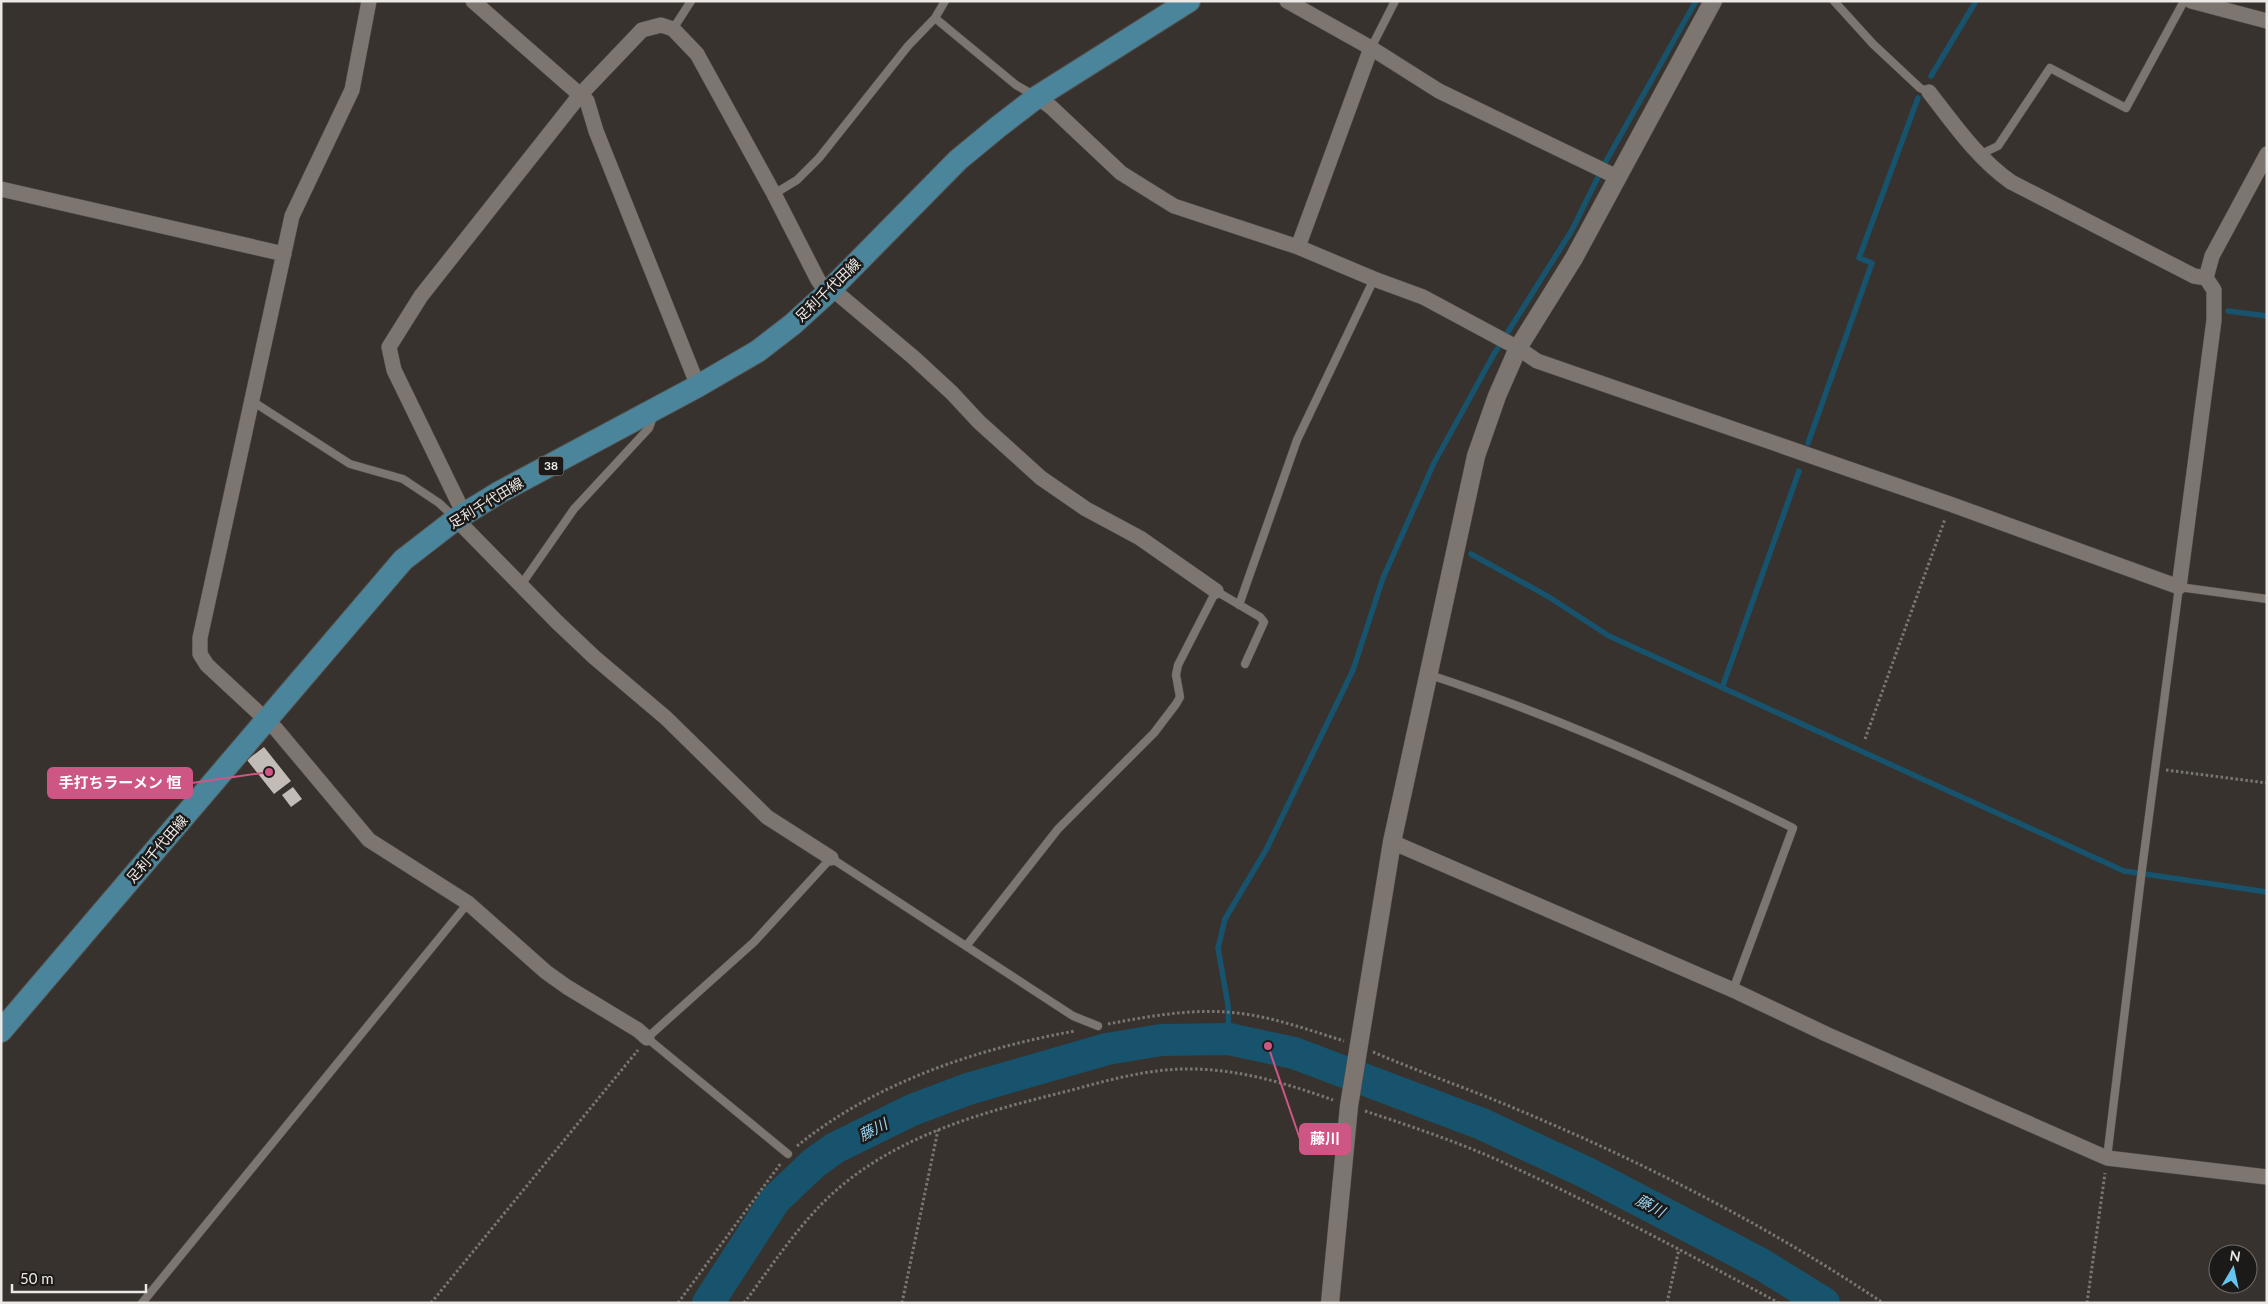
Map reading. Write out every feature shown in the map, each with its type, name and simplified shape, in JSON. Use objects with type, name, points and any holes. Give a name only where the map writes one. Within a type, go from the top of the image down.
[{"type":"main road","name":"足利千代田線","points":[[1,1031],[403,560],[460,516],[698,386],[758,351],[793,324],[829,291],[958,160],[1037,97],[1189,1]]},
{"type":"street","points":[[368,1],[352,90],[292,216],[200,638],[200,654],[207,665],[276,729],[369,840],[468,903],[546,972],[638,1030],[647,1038]]},
{"type":"street","points":[[473,1],[586,101],[596,131],[698,386]]},
{"type":"street","points":[[1287,1],[1372,48],[1439,91],[1617,177]]},
{"type":"street","points":[[1330,1303],[1357,1047],[1392,842],[1427,674],[1476,456],[1497,396],[1518,348],[1574,258],[1713,1]]},
{"type":"street","points":[[2191,1],[2228,6],[2267,21]]},
{"type":"street","points":[[831,858],[767,817],[666,718],[594,658],[521,585],[460,516],[394,370],[389,348],[421,296],[580,95],[642,30],[661,25],[673,29],[697,54],[774,194],[818,280],[829,291],[913,357],[952,393],[979,422],[1041,478],[1086,509],[1140,538],[1216,591]]},
{"type":"street","points":[[1298,247],[1372,48]]},
{"type":"street","points":[[1037,97],[1051,107],[1121,173],[1174,206],[1298,247],[1422,297],[1518,348],[1537,361],[1950,504],[2180,587],[2214,320],[2214,290],[2206,278],[2194,276],[2010,182],[1991,168],[1979,155],[1929,92]]},
{"type":"street","points":[[2206,278],[2212,256],[2267,154]]},
{"type":"street","points":[[1,190],[284,254]]},
{"type":"street","points":[[1392,842],[1733,990],[1826,1034],[2107,1158],[2267,1178]]},
{"type":"lane","points":[[673,29],[691,1]]},
{"type":"lane","points":[[774,194],[797,180],[819,158],[908,46],[936,18],[945,1]]},
{"type":"lane","points":[[1372,48],[1395,1]]},
{"type":"lane","points":[[1834,1],[1880,50],[1920,88],[1929,92]]},
{"type":"lane","points":[[1979,155],[1998,146],[2050,68],[2126,108],[2184,1]]},
{"type":"lane","points":[[936,18],[1016,85],[1037,97]]},
{"type":"lane","points":[[1239,605],[1297,440],[1374,279]]},
{"type":"lane","points":[[252,401],[350,464],[403,478],[439,504],[460,516]]},
{"type":"lane","points":[[521,585],[574,508],[649,428],[656,409]]},
{"type":"lane","points":[[2107,1158],[2180,587],[2267,599]]},
{"type":"lane","points":[[967,945],[1058,829],[1154,732],[1176,704],[1180,697],[1176,675],[1178,665],[1216,591],[1260,617],[1264,622],[1246,664]]},
{"type":"lane","points":[[1427,674],[1478,691],[1625,750],[1706,785],[1793,828],[1733,990]]},
{"type":"lane","points":[[788,1154],[647,1038],[754,942],[831,858],[967,945],[1073,1016],[1098,1026]]},
{"type":"lane","points":[[142,1303],[468,903]]},
{"type":"path","points":[[1865,739],[1950,504]]},
{"type":"path","points":[[2156,768],[2267,783]]},
{"type":"path","points":[[678,1303],[788,1154],[819,1128],[877,1094],[934,1069],[1004,1047],[1141,1017],[1223,1012],[1264,1018],[1357,1047],[1521,1111],[1677,1183],[1832,1269],[1883,1303]]},
{"type":"path","points":[[431,1303],[647,1038]]},
{"type":"path","points":[[744,1303],[812,1214],[840,1186],[898,1148],[938,1129],[1012,1104],[1141,1072],[1166,1069],[1220,1070],[1251,1074],[1350,1103],[1412,1126],[1515,1168],[1679,1249],[1779,1303]]},
{"type":"path","points":[[902,1303],[938,1129]]},
{"type":"path","points":[[2087,1303],[2107,1158]]},
{"type":"path","points":[[1667,1303],[1679,1249]]},
{"type":"building","points":[[264,747],[291,781],[274,794],[247,760]]},
{"type":"building","points":[[293,787],[302,799],[291,807],[282,795]]},
{"type":"waterway","points":[[1229,1039],[1228,1005],[1218,948],[1225,919],[1267,848],[1353,670],[1383,578],[1434,463],[1494,354],[1572,230],[1605,163],[1696,1]]},
{"type":"waterway","points":[[1931,76],[1976,1]]},
{"type":"waterway","points":[[1808,443],[1872,263],[1859,258],[1918,98]]},
{"type":"waterway","points":[[2228,311],[2267,316]]},
{"type":"waterway","points":[[1722,688],[1799,471]]},
{"type":"waterway","points":[[1471,554],[1549,597],[1609,636],[2124,871],[2267,892]]},
{"type":"waterway","name":"藤川","points":[[708,1303],[775,1200],[814,1163],[835,1148],[912,1110],[968,1089],[1107,1049],[1161,1040],[1229,1039],[1294,1053],[1482,1124],[1587,1173],[1761,1264],[1824,1303]]},
{"type":"place","name":"手打ちラーメン 恒","points":[[269,772]]},
{"type":"place","name":"藤川","points":[[1268,1046]]}]
